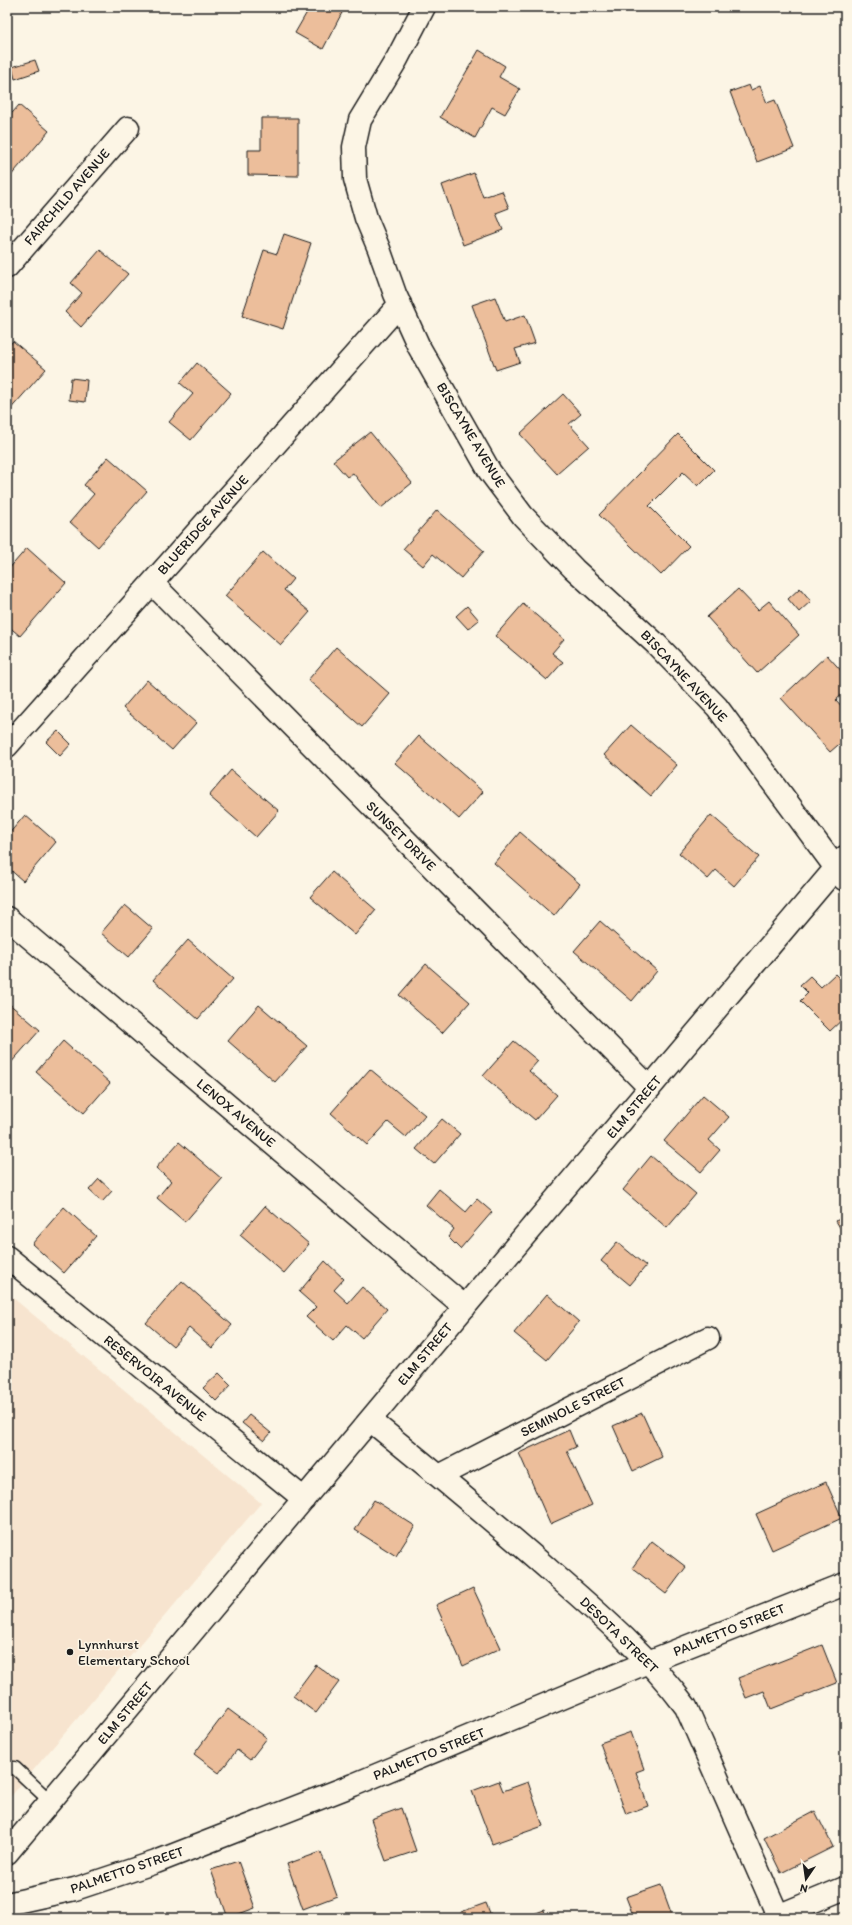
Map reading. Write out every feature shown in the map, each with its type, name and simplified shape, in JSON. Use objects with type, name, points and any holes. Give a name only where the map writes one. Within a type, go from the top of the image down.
[{"type":"street","name":"BISCAYNE AVENUE","points":[[424,7],[397,59],[360,120],[354,147],[355,179],[366,218],[418,346],[490,472],[523,516],[574,569],[656,644],[717,707],[842,868]]},
{"type":"street","name":"FAIRCHILD AVENUE","points":[[7,267],[128,128]]},
{"type":"street","name":"BLUERIDGE AVENUE","points":[[7,746],[400,304]]},
{"type":"street","name":"SUNSET DRIVE","points":[[152,583],[650,1088]]},
{"type":"street","name":"ELM STREET","points":[[7,1853],[650,1088],[842,868]]},
{"type":"street","name":"LENOX AVENUE","points":[[7,918],[465,1307]]},
{"type":"street","name":"RESERVOIR AVENUE","points":[[7,1257],[304,1498]]},
{"type":"street","name":"SEMINOLE STREET","points":[[439,1476],[708,1338]]},
{"type":"street","name":"DESOTA STREET","points":[[370,1420],[439,1476],[572,1590],[615,1629],[648,1662],[686,1707],[776,1917]]},
{"type":"street","name":"PALMETTO STREET","points":[[7,1904],[75,1890],[156,1862],[445,1748],[648,1662],[845,1584]]},
{"type":"street","points":[[776,1917],[845,1888]]},
{"type":"lane","points":[[7,1768],[15,1768],[50,1801]]},
{"type":"shaded area","name":"Lynnhurst Elementary School","points":[[7,1293],[261,1503],[7,1801]]},
{"type":"building","points":[[310,7],[345,7],[323,49],[295,33]]},
{"type":"building","points":[[479,50],[505,66],[499,77],[520,89],[505,114],[492,107],[475,138],[440,117]]},
{"type":"building","points":[[35,60],[39,71],[15,79],[12,67]]},
{"type":"building","points":[[749,85],[751,90],[760,86],[767,103],[775,100],[794,148],[757,162],[730,92]]},
{"type":"building","points":[[19,105],[49,131],[9,178],[7,176],[7,119]]},
{"type":"building","points":[[261,118],[298,118],[298,176],[248,175],[248,150],[261,150]]},
{"type":"building","points":[[474,173],[483,197],[502,191],[509,208],[496,213],[503,230],[463,245],[442,185]]},
{"type":"building","points":[[284,234],[311,243],[283,329],[242,316],[264,250],[277,254]]},
{"type":"building","points":[[100,250],[128,274],[81,327],[65,312],[82,293],[71,283]]},
{"type":"building","points":[[495,297],[505,322],[525,315],[535,343],[515,349],[520,362],[496,370],[472,305]]},
{"type":"building","points":[[13,341],[46,369],[7,413],[7,348]]},
{"type":"building","points":[[197,363],[231,393],[191,440],[169,422],[193,394],[180,383]]},
{"type":"building","points":[[71,378],[87,380],[85,402],[69,400]]},
{"type":"building","points":[[563,394],[581,414],[569,424],[589,446],[557,474],[520,434]]},
{"type":"building","points":[[370,432],[412,483],[381,508],[353,473],[347,477],[333,461]]},
{"type":"building","points":[[678,434],[714,470],[698,486],[683,472],[649,506],[689,546],[661,575],[599,515]]},
{"type":"building","points":[[108,457],[147,491],[98,547],[70,522],[94,494],[84,485]]},
{"type":"building","points":[[437,510],[484,551],[461,578],[433,554],[423,566],[403,549]]},
{"type":"building","points":[[27,548],[66,583],[20,636],[7,625],[7,597],[12,592],[7,587],[7,571]]},
{"type":"building","points":[[263,552],[293,579],[284,590],[310,612],[281,645],[225,596]]},
{"type":"building","points":[[800,588],[811,601],[799,612],[788,599]]},
{"type":"building","points":[[738,589],[758,610],[769,601],[799,635],[757,673],[707,617]]},
{"type":"building","points":[[523,604],[564,639],[552,653],[563,662],[547,680],[495,636]]},
{"type":"building","points":[[467,606],[479,620],[468,629],[456,616]]},
{"type":"building","points":[[336,647],[390,694],[362,727],[308,680]]},
{"type":"building","points":[[827,655],[845,675],[845,692],[836,700],[845,710],[845,739],[830,752],[781,698]]},
{"type":"building","points":[[147,680],[196,723],[172,750],[123,708]]},
{"type":"building","points":[[631,725],[677,765],[651,796],[604,755]]},
{"type":"building","points":[[58,731],[71,744],[60,756],[46,742]]},
{"type":"building","points":[[419,736],[483,792],[459,819],[395,763]]},
{"type":"building","points":[[231,770],[279,811],[256,837],[209,796]]},
{"type":"building","points":[[25,815],[56,842],[23,881],[7,867],[7,836]]},
{"type":"building","points":[[711,815],[759,857],[734,886],[716,870],[708,879],[679,853]]},
{"type":"building","points":[[520,832],[580,884],[554,916],[494,863]]},
{"type":"building","points":[[332,872],[376,910],[355,935],[310,897]]},
{"type":"building","points":[[125,905],[153,929],[129,957],[101,933]]},
{"type":"building","points":[[600,921],[657,971],[632,1001],[574,951]]},
{"type":"building","points":[[188,940],[233,979],[198,1019],[153,980]]},
{"type":"building","points":[[426,964],[470,1002],[442,1033],[399,995]]},
{"type":"building","points":[[835,974],[845,984],[845,1017],[830,1031],[800,1001],[808,993],[800,985],[810,976],[821,987]]},
{"type":"building","points":[[7,1002],[40,1030],[9,1065],[7,1064]]},
{"type":"building","points":[[259,1005],[307,1046],[275,1082],[228,1041]]},
{"type":"building","points":[[63,1041],[110,1083],[84,1113],[36,1072]]},
{"type":"building","points":[[514,1041],[538,1061],[529,1071],[557,1095],[535,1120],[483,1076]]},
{"type":"building","points":[[370,1069],[425,1115],[406,1137],[388,1122],[367,1145],[331,1113]]},
{"type":"building","points":[[703,1095],[729,1117],[709,1140],[720,1150],[701,1172],[664,1141]]},
{"type":"building","points":[[442,1119],[460,1134],[434,1164],[416,1149]]},
{"type":"building","points":[[179,1142],[222,1179],[185,1222],[157,1198],[171,1181],[156,1168]]},
{"type":"building","points":[[651,1156],[696,1194],[667,1228],[623,1190]]},
{"type":"building","points":[[99,1179],[112,1191],[102,1202],[89,1190]]},
{"type":"building","points":[[439,1189],[466,1212],[477,1199],[492,1212],[460,1249],[448,1237],[454,1229],[426,1205]]},
{"type":"building","points":[[265,1206],[309,1244],[284,1273],[240,1235]]},
{"type":"building","points":[[64,1207],[96,1236],[64,1273],[32,1244]]},
{"type":"building","points":[[845,1216],[845,1236],[836,1221]]},
{"type":"building","points":[[617,1242],[646,1266],[630,1285],[601,1261]]},
{"type":"building","points":[[325,1261],[344,1279],[334,1290],[348,1303],[362,1287],[387,1309],[362,1338],[347,1325],[333,1341],[306,1317],[316,1307],[299,1292]]},
{"type":"building","points":[[182,1281],[232,1325],[212,1348],[189,1328],[173,1346],[146,1323]]},
{"type":"building","points":[[547,1294],[579,1322],[547,1360],[514,1333]]},
{"type":"building","points":[[219,1373],[231,1385],[216,1401],[203,1388]]},
{"type":"building","points":[[642,1413],[662,1457],[633,1471],[613,1426]]},
{"type":"building","points":[[249,1415],[271,1433],[264,1441],[242,1423]]},
{"type":"building","points":[[569,1430],[576,1447],[567,1451],[592,1505],[550,1524],[519,1453]]},
{"type":"building","points":[[826,1482],[842,1518],[772,1550],[756,1514]]},
{"type":"building","points":[[374,1500],[415,1526],[396,1556],[355,1530]]},
{"type":"building","points":[[652,1541],[686,1567],[666,1594],[632,1568]]},
{"type":"building","points":[[473,1588],[501,1648],[463,1666],[436,1605]]},
{"type":"building","points":[[822,1645],[837,1683],[771,1709],[764,1691],[746,1698],[738,1678]]},
{"type":"building","points":[[316,1665],[339,1682],[316,1713],[293,1696]]},
{"type":"building","points":[[228,1709],[267,1738],[250,1760],[237,1750],[219,1773],[194,1754]]},
{"type":"building","points":[[631,1732],[644,1769],[636,1772],[648,1806],[626,1814],[600,1743]]},
{"type":"building","points":[[499,1781],[503,1791],[528,1782],[543,1826],[492,1844],[472,1791]]},
{"type":"building","points":[[401,1808],[416,1851],[386,1861],[371,1819]]},
{"type":"building","points":[[815,1811],[833,1847],[781,1873],[764,1838]]},
{"type":"building","points":[[321,1852],[337,1896],[303,1909],[287,1864]]},
{"type":"building","points":[[238,1861],[255,1908],[228,1918],[211,1870]]},
{"type":"building","points":[[661,1885],[673,1918],[634,1918],[626,1897]]},
{"type":"building","points":[[486,1903],[492,1918],[463,1918],[461,1912]]},
{"type":"building","points":[[544,1910],[546,1918],[523,1918]]},
{"type":"place","name":"Lynnhurst Elementary School","points":[[70,1652]]}]
